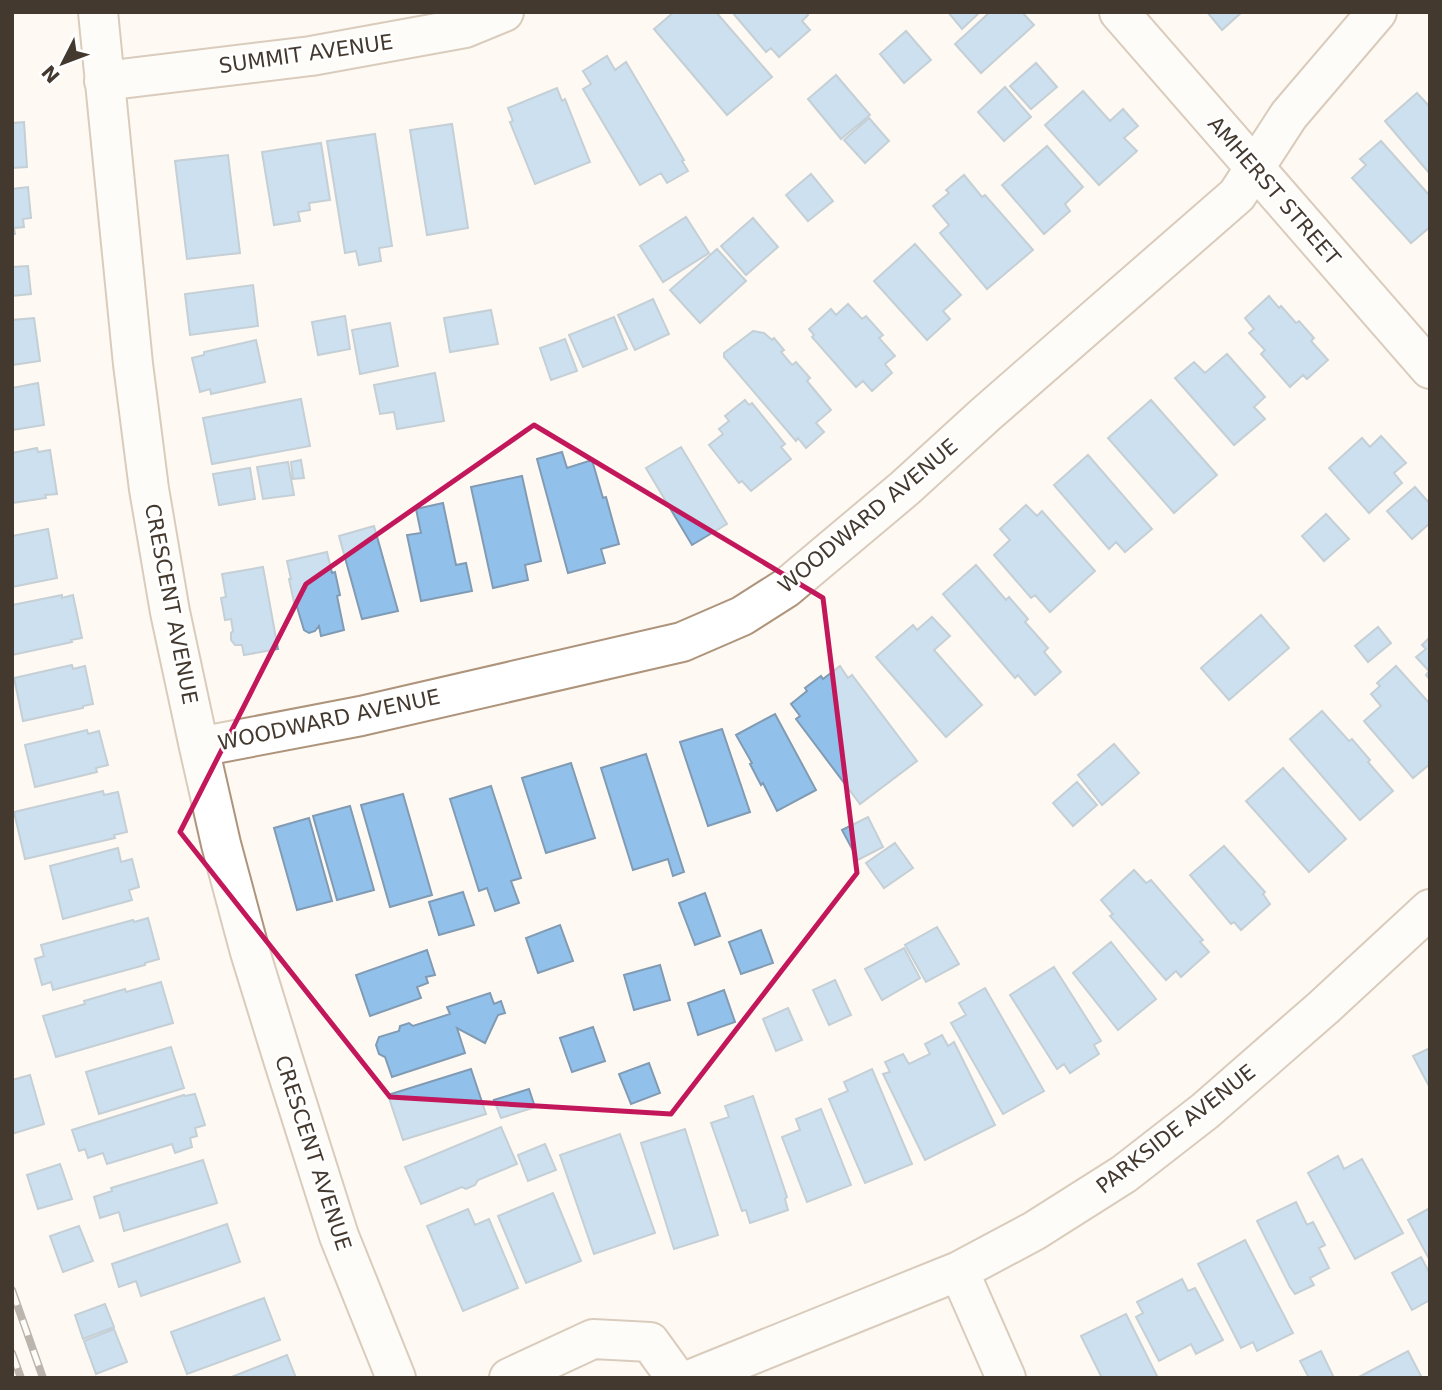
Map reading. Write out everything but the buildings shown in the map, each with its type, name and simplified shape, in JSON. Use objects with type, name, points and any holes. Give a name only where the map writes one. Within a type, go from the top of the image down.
[{"type":"street","name":"CRESCENT AVENUE","points":[[98,12],[133,364],[149,489],[170,612],[199,747],[227,868],[283,1059],[339,1236],[396,1378]]},
{"type":"street","name":"SUMMIT AVENUE","points":[[104,81],[311,56],[465,28],[504,12]]},
{"type":"street","name":"AMHERST STREET","points":[[1119,12],[1430,369]]},
{"type":"street","name":"WOODWARD AVENUE","points":[[199,747],[361,716],[682,642],[742,616],[786,588],[905,488],[1237,195],[1289,115],[1377,12]]},
{"type":"street","name":"PARKSIDE AVENUE","points":[[694,1378],[959,1271],[1034,1231],[1124,1174],[1205,1111],[1425,918]]},
{"type":"street","points":[[959,1271],[1006,1378]]},
{"type":"street","points":[[509,1378],[593,1339],[650,1342],[676,1378]]},
{"type":"highlighted area","points":[[534,425],[823,598],[857,873],[671,1114],[390,1097],[180,832],[306,584]]},
{"type":"railway","points":[[12,1290],[43,1378]]},
{"type":"railway","points":[[12,1353],[21,1378]]}]
